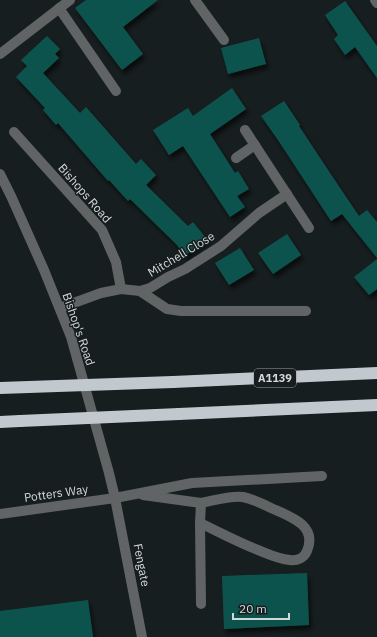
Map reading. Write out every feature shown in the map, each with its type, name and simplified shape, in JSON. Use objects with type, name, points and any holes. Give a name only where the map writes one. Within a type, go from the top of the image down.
[{"type":"highway","name":"A1139","points":[[0,388],[377,373]]},
{"type":"highway","points":[[0,422],[377,405]]},
{"type":"street","points":[[0,54],[70,0]]},
{"type":"street","points":[[195,0],[224,40]]},
{"type":"street","points":[[59,8],[116,91]]},
{"type":"street","points":[[245,130],[309,228]]},
{"type":"street","name":"Bishops Road","points":[[14,132],[102,230],[116,262],[121,289]]},
{"type":"street","points":[[236,158],[255,145]]},
{"type":"street","name":"Bishop's Road","points":[[0,174],[60,308],[71,337],[115,498]]},
{"type":"street","name":"Mitchell Close","points":[[121,289],[140,291],[150,288],[185,269],[221,246],[259,214],[287,194]]},
{"type":"street","points":[[60,308],[101,292],[121,289]]},
{"type":"street","points":[[140,291],[167,309],[181,311],[306,311]]},
{"type":"street","name":"Potters Way","points":[[0,514],[115,498],[192,484],[322,476]]},
{"type":"street","points":[[135,494],[201,504],[225,498],[242,497],[296,519],[305,527],[309,536],[309,546],[306,554],[298,559],[291,560],[278,558],[239,542],[200,523]]},
{"type":"street","name":"Fengate","points":[[115,498],[142,637]]},
{"type":"street","points":[[201,504],[201,604]]},
{"type":"building","points":[[86,0],[158,0],[123,27],[143,54],[122,70],[75,8]]},
{"type":"building","points":[[345,1],[377,46],[377,78],[355,47],[345,55],[334,39],[338,35],[325,15]]},
{"type":"building","points":[[47,36],[60,49],[55,54],[59,58],[43,73],[80,113],[86,107],[136,164],[141,159],[156,175],[146,185],[188,226],[193,222],[206,238],[185,256],[177,245],[130,199],[128,201],[109,180],[108,181],[58,123],[56,125],[43,110],[45,108],[16,77],[27,66],[21,60]]},
{"type":"building","points":[[259,38],[266,64],[228,74],[221,48]]},
{"type":"building","points":[[232,88],[246,109],[210,134],[235,173],[238,171],[249,189],[237,196],[245,207],[230,217],[183,146],[169,155],[153,130],[188,108],[193,116]]},
{"type":"building","points":[[284,101],[359,216],[367,210],[377,222],[377,258],[342,214],[331,221],[261,116]]},
{"type":"building","points":[[287,234],[301,255],[273,274],[258,253]]},
{"type":"building","points":[[240,248],[254,270],[229,285],[215,263]]},
{"type":"building","points":[[377,259],[377,289],[369,295],[354,277]]},
{"type":"building","points":[[307,573],[309,625],[224,629],[222,576]]},
{"type":"building","points":[[88,600],[93,637],[0,637],[0,611]]}]
